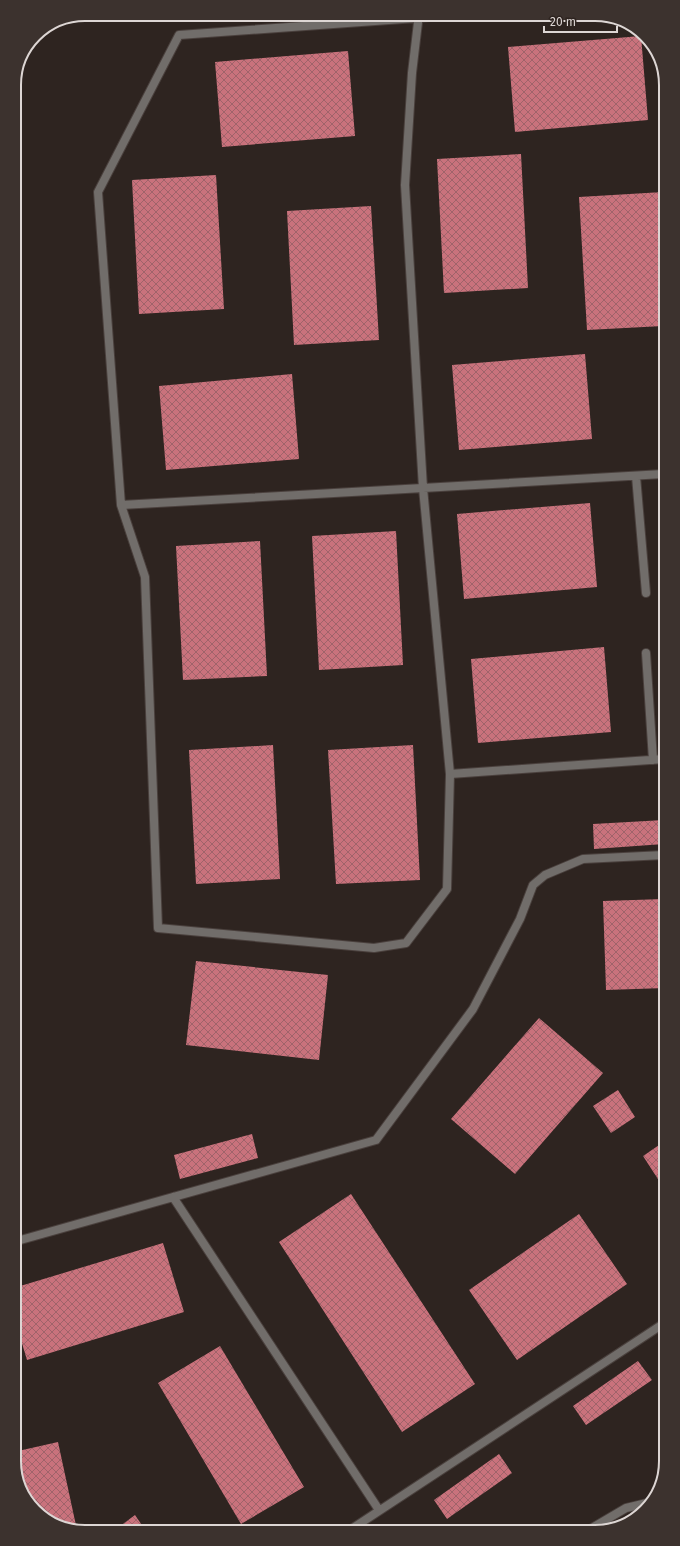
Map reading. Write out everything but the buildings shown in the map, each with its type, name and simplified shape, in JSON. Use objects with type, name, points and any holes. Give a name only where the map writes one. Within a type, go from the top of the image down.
[{"type":"lane","points":[[356,21],[179,35],[98,192],[121,505],[145,577],[158,928],[374,948],[406,943],[447,889],[450,774],[423,488],[405,185],[412,73],[418,21]]},
{"type":"lane","points":[[121,505],[659,474]]},
{"type":"lane","points":[[636,476],[646,594]]},
{"type":"lane","points":[[646,653],[653,760]]},
{"type":"lane","points":[[450,774],[659,759]]},
{"type":"lane","points":[[21,1239],[376,1140],[473,1009],[520,920],[533,885],[545,875],[583,859],[659,856]]},
{"type":"lane","points":[[173,1197],[379,1510]]},
{"type":"lane","points":[[357,1525],[659,1327]]},
{"type":"lane","points":[[597,1525],[626,1508],[642,1504]]}]
